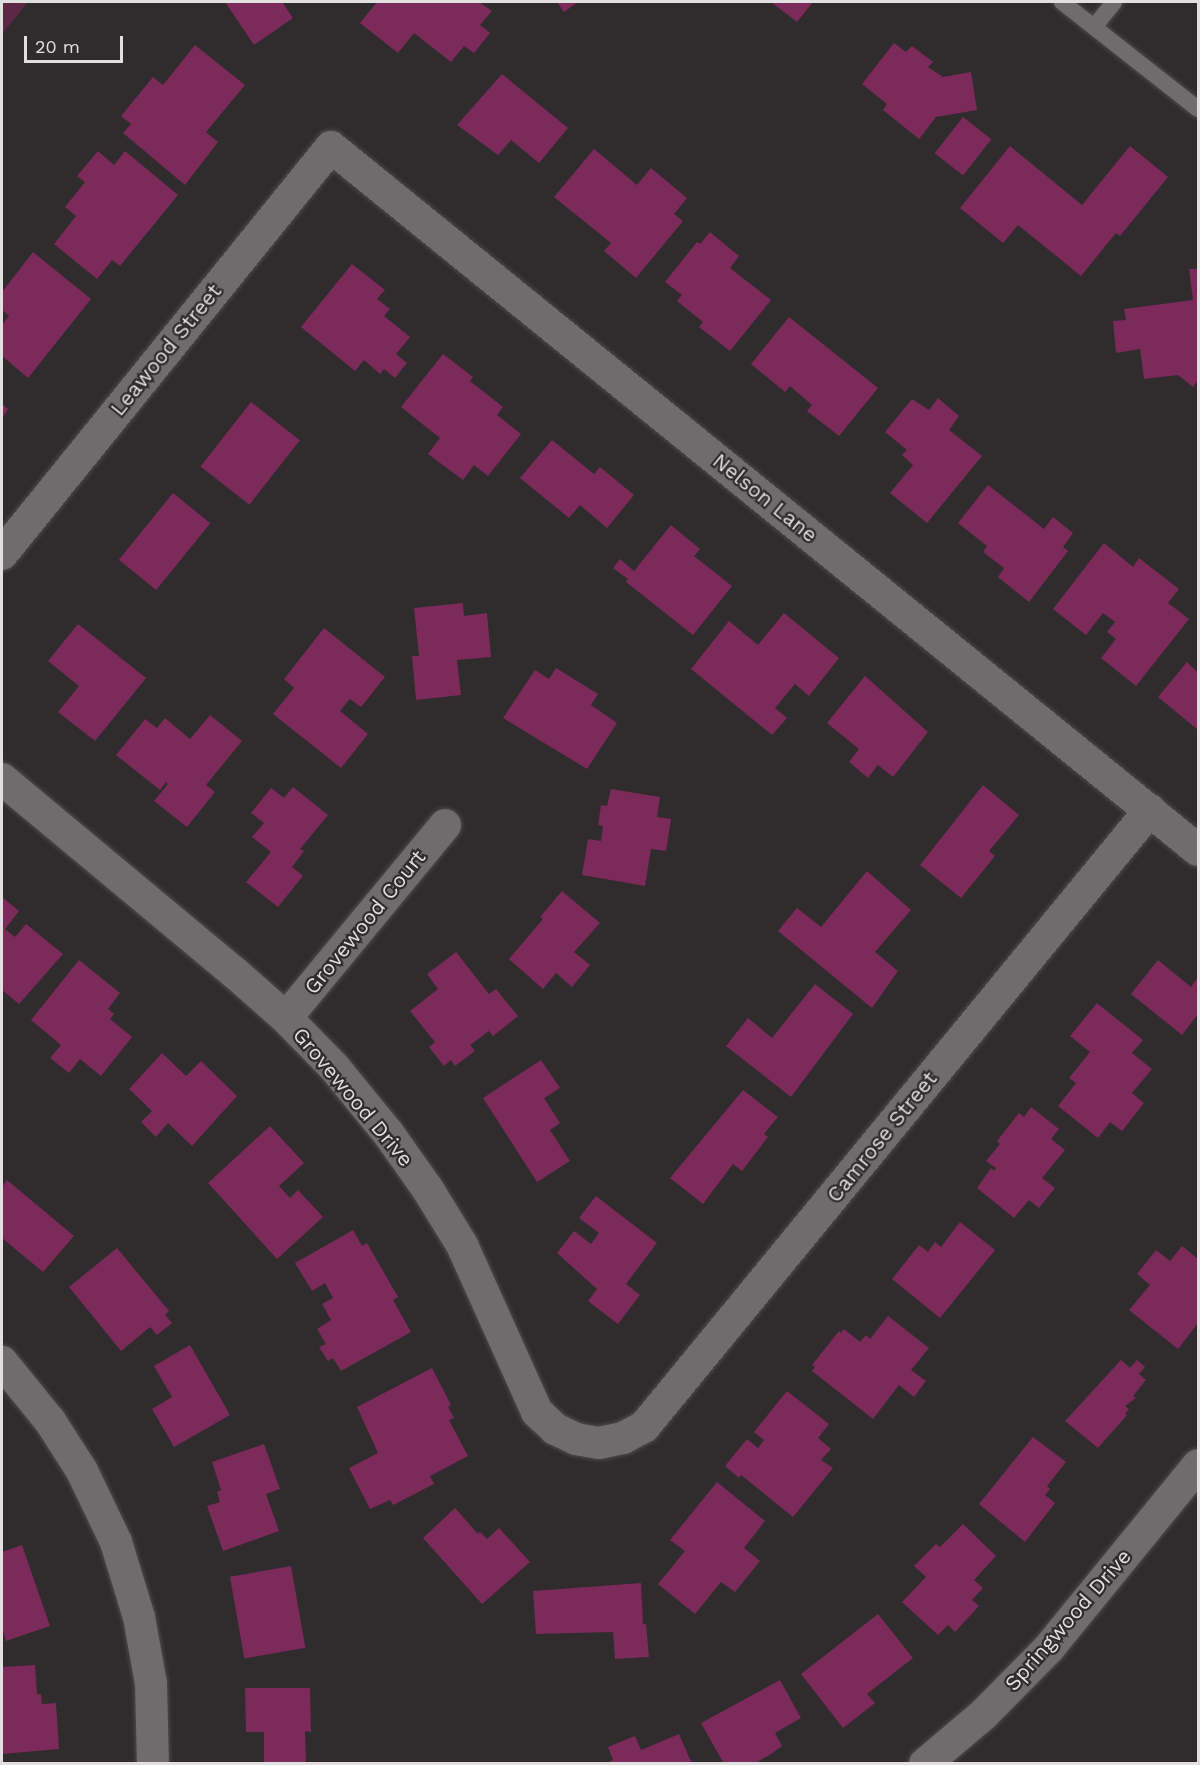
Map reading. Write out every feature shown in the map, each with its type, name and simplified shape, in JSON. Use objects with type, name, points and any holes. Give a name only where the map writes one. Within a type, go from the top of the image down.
[{"type":"street","name":"Leawood Street","points":[[2,554],[331,147]]},
{"type":"street","name":"Nelson Lane","points":[[331,147],[1198,850]]},
{"type":"street","name":"Grovewood Drive","points":[[2,779],[286,1018],[334,1068],[388,1132],[428,1188],[462,1245],[537,1412],[555,1429],[565,1434],[576,1439],[600,1443]]},
{"type":"street","name":"Camrose Street","points":[[600,1443],[623,1438],[644,1427],[1150,810]]},
{"type":"street","name":"Grovewood Court","points":[[286,1018],[445,825]]},
{"type":"street","points":[[2,1362],[50,1421],[82,1471],[116,1542],[139,1617],[149,1673],[153,1764]]},
{"type":"street","name":"Springwood Drive","points":[[925,1764],[984,1714],[1049,1648],[1198,1465]]},
{"type":"lane","points":[[1062,2],[1198,109]]},
{"type":"lane","points":[[1094,27],[1114,2]]},
{"type":"shaded area","points":[[2,2],[28,2],[2,34]]},
{"type":"building","points":[[225,2],[282,2],[293,18],[254,45]]},
{"type":"building","points":[[377,2],[479,2],[492,11],[480,25],[490,33],[474,53],[464,46],[451,62],[414,33],[398,53],[360,23]]},
{"type":"building","points":[[557,2],[578,2],[564,12]]},
{"type":"building","points":[[771,2],[813,2],[797,22]]},
{"type":"building","points":[[894,43],[906,52],[912,46],[933,62],[928,67],[943,77],[971,72],[977,110],[936,117],[919,139],[883,110],[887,104],[862,84]]},
{"type":"building","points":[[195,45],[245,85],[206,132],[218,142],[185,185],[123,133],[131,124],[121,116],[153,77],[163,85]]},
{"type":"building","points":[[502,74],[568,128],[539,163],[511,140],[498,155],[457,125]]},
{"type":"building","points":[[963,117],[991,139],[963,175],[935,153]]},
{"type":"building","points":[[1010,146],[1082,205],[1130,146],[1168,177],[1120,236],[1116,233],[1081,276],[1018,225],[1003,243],[960,208]]},
{"type":"building","points":[[594,149],[637,185],[651,168],[687,198],[674,214],[683,221],[636,278],[604,251],[611,243],[554,197]]},
{"type":"building","points":[[98,151],[114,165],[125,151],[178,195],[120,266],[112,260],[97,279],[54,244],[76,216],[65,207],[85,182],[77,176]]},
{"type":"building","points":[[710,232],[739,256],[730,268],[771,300],[730,351],[699,327],[703,322],[677,301],[682,295],[665,282],[697,242],[700,244]]},
{"type":"building","points":[[33,252],[91,299],[28,378],[2,356],[2,325],[9,316],[2,310],[2,292]]},
{"type":"building","points":[[352,264],[385,290],[377,299],[390,309],[384,316],[410,337],[396,354],[407,363],[395,378],[384,369],[380,374],[364,360],[355,371],[301,327]]},
{"type":"building","points":[[1189,269],[1198,269],[1198,380],[1193,387],[1178,375],[1144,379],[1140,349],[1116,353],[1113,321],[1126,320],[1124,309],[1193,300]]},
{"type":"building","points":[[789,317],[878,388],[839,436],[807,411],[812,405],[790,386],[785,392],[751,364]]},
{"type":"building","points":[[443,354],[473,377],[470,381],[503,407],[497,415],[521,434],[488,476],[474,465],[463,480],[428,454],[440,438],[401,407]]},
{"type":"building","points":[[938,398],[959,416],[949,430],[982,456],[927,523],[890,493],[913,465],[902,455],[907,450],[885,432],[912,399],[929,410]]},
{"type":"building","points":[[251,402],[300,440],[249,505],[201,467]]},
{"type":"building","points":[[2,404],[8,409],[2,418]]},
{"type":"building","points":[[552,440],[594,474],[600,467],[634,495],[607,528],[580,505],[569,518],[520,478]]},
{"type":"building","points":[[988,485],[1044,529],[1053,517],[1073,533],[1063,547],[1068,551],[1029,602],[998,577],[1004,568],[983,552],[987,546],[958,523]]},
{"type":"building","points":[[173,493],[210,523],[156,590],[119,560]]},
{"type":"building","points":[[671,525],[700,549],[694,556],[732,586],[693,635],[626,582],[628,579],[613,568],[620,559],[634,571]]},
{"type":"building","points":[[1104,543],[1133,567],[1139,558],[1179,589],[1168,603],[1189,619],[1136,686],[1101,658],[1116,639],[1107,632],[1115,622],[1103,613],[1086,635],[1053,609]]},
{"type":"building","points":[[463,603],[464,616],[487,613],[491,657],[457,660],[461,695],[416,700],[412,656],[419,656],[414,608]]},
{"type":"building","points":[[784,613],[839,658],[809,696],[795,684],[775,708],[787,718],[772,735],[691,669],[729,621],[758,645]]},
{"type":"building","points":[[78,624],[146,678],[95,741],[58,712],[79,686],[48,661]]},
{"type":"building","points":[[324,628],[385,677],[361,707],[350,699],[340,711],[368,734],[341,768],[273,714],[294,688],[284,679]]},
{"type":"building","points":[[1187,662],[1198,673],[1198,730],[1158,697]]},
{"type":"building","points":[[556,668],[598,694],[591,705],[617,723],[587,769],[503,718],[535,670],[549,679]]},
{"type":"building","points":[[865,676],[928,732],[893,777],[878,765],[868,778],[849,762],[859,749],[827,723]]},
{"type":"building","points":[[210,715],[242,741],[206,785],[215,792],[187,827],[154,801],[168,784],[166,782],[160,790],[116,755],[145,719],[157,728],[165,718],[190,739]]},
{"type":"building","points":[[983,785],[1019,815],[989,851],[995,856],[961,898],[920,865]]},
{"type":"building","points":[[293,787],[328,815],[300,849],[304,851],[292,867],[303,876],[278,907],[246,882],[271,852],[252,837],[264,823],[251,813],[271,788],[284,798]]},
{"type":"building","points":[[611,789],[660,797],[657,817],[671,819],[666,851],[651,849],[645,886],[582,875],[588,839],[601,841],[603,826],[598,825],[601,805],[607,806]]},
{"type":"building","points":[[867,871],[911,910],[875,952],[898,971],[872,1008],[778,931],[797,908],[821,927]]},
{"type":"building","points":[[562,891],[600,923],[574,952],[590,965],[572,987],[556,973],[543,989],[509,959],[543,919],[540,917]]},
{"type":"building","points":[[2,897],[19,911],[5,929],[15,937],[26,924],[63,954],[19,1004],[2,990]]},
{"type":"building","points":[[456,952],[489,994],[496,989],[518,1016],[493,1036],[489,1031],[470,1045],[475,1051],[455,1066],[451,1060],[444,1066],[429,1047],[435,1042],[410,1011],[438,989],[427,974]]},
{"type":"building","points":[[79,960],[120,993],[108,1009],[114,1014],[110,1019],[132,1037],[101,1076],[80,1059],[69,1073],[50,1058],[61,1045],[31,1020]]},
{"type":"building","points":[[1158,960],[1191,987],[1198,977],[1198,1014],[1182,1035],[1131,994]]},
{"type":"building","points":[[815,984],[853,1014],[791,1097],[726,1046],[748,1018],[772,1038]]},
{"type":"building","points":[[1097,1003],[1143,1040],[1132,1053],[1152,1069],[1132,1093],[1144,1103],[1122,1131],[1110,1122],[1098,1138],[1058,1106],[1076,1083],[1069,1078],[1090,1052],[1070,1036]]},
{"type":"building","points":[[162,1053],[186,1076],[201,1061],[237,1096],[192,1146],[168,1123],[156,1137],[141,1122],[152,1111],[129,1089]]},
{"type":"building","points":[[541,1060],[560,1088],[544,1098],[560,1123],[550,1130],[570,1161],[537,1182],[483,1098]]},
{"type":"building","points":[[743,1090],[778,1117],[764,1134],[768,1137],[742,1171],[733,1164],[703,1204],[670,1178]]},
{"type":"building","points":[[1031,1107],[1059,1129],[1051,1139],[1065,1150],[1042,1178],[1055,1188],[1039,1208],[1029,1200],[1014,1218],[977,1188],[991,1168],[994,1171],[996,1168],[986,1161],[1000,1144],[997,1141],[1019,1113],[1024,1117]]},
{"type":"building","points":[[270,1126],[304,1163],[279,1186],[290,1198],[298,1190],[323,1217],[277,1259],[208,1183]]},
{"type":"building","points":[[7,1180],[74,1236],[43,1272],[2,1238],[2,1187]]},
{"type":"building","points":[[596,1196],[657,1243],[626,1284],[640,1295],[618,1324],[588,1301],[597,1289],[557,1253],[574,1231],[591,1244],[599,1233],[579,1218]]},
{"type":"building","points":[[960,1222],[995,1250],[940,1318],[892,1279],[919,1245],[928,1252],[935,1242],[941,1247]]},
{"type":"building","points":[[353,1230],[362,1246],[367,1243],[398,1297],[393,1300],[411,1332],[341,1371],[333,1358],[328,1361],[319,1347],[326,1344],[317,1329],[331,1320],[322,1304],[333,1298],[325,1283],[312,1291],[295,1263]]},
{"type":"building","points":[[1182,1246],[1198,1259],[1198,1323],[1178,1349],[1129,1310],[1150,1285],[1137,1274],[1156,1250],[1170,1261]]},
{"type":"building","points":[[117,1248],[169,1311],[165,1315],[172,1323],[157,1335],[150,1327],[121,1351],[69,1287]]},
{"type":"building","points":[[888,1316],[929,1348],[911,1370],[926,1381],[914,1397],[899,1385],[873,1419],[812,1371],[815,1367],[812,1365],[839,1331],[841,1333],[844,1329],[860,1342],[866,1335],[870,1339]]},
{"type":"building","points":[[190,1345],[230,1415],[174,1447],[152,1409],[172,1397],[154,1366]]},
{"type":"building","points":[[1121,1360],[1130,1368],[1137,1360],[1145,1367],[1139,1374],[1146,1380],[1133,1396],[1136,1398],[1125,1406],[1129,1409],[1125,1414],[1127,1415],[1098,1448],[1065,1421]]},
{"type":"building","points":[[432,1368],[451,1405],[448,1407],[454,1418],[449,1420],[468,1456],[430,1476],[434,1484],[393,1505],[390,1500],[370,1509],[349,1468],[378,1453],[357,1407]]},
{"type":"building","points":[[787,1391],[829,1424],[818,1438],[831,1449],[821,1460],[833,1468],[793,1517],[741,1475],[739,1478],[725,1466],[747,1439],[758,1448],[764,1440],[754,1432]]},
{"type":"building","points":[[1033,1437],[1066,1462],[1047,1486],[1050,1489],[1045,1495],[1055,1503],[1025,1542],[979,1504]]},
{"type":"building","points":[[264,1444],[280,1489],[266,1494],[279,1531],[223,1551],[207,1506],[220,1502],[217,1492],[221,1490],[212,1462]]},
{"type":"building","points":[[717,1482],[765,1521],[744,1548],[760,1561],[735,1592],[721,1582],[695,1614],[658,1584],[685,1551],[670,1540]]},
{"type":"building","points":[[455,1508],[478,1534],[480,1532],[487,1539],[499,1528],[530,1562],[482,1604],[423,1538]]},
{"type":"building","points":[[963,1524],[996,1556],[974,1580],[983,1588],[972,1600],[979,1606],[955,1632],[948,1625],[938,1635],[902,1602],[926,1577],[914,1566],[936,1544],[940,1547]]},
{"type":"building","points":[[22,1545],[50,1626],[6,1641],[2,1628],[2,1552]]},
{"type":"building","points":[[291,1566],[305,1648],[244,1659],[230,1577]]},
{"type":"building","points":[[641,1583],[643,1624],[646,1624],[649,1657],[615,1659],[613,1632],[536,1634],[533,1591]]},
{"type":"building","points":[[878,1614],[913,1658],[867,1694],[875,1703],[843,1728],[801,1674]]},
{"type":"building","points":[[35,1665],[37,1694],[41,1694],[42,1704],[56,1703],[59,1749],[2,1754],[2,1667]]},
{"type":"building","points":[[780,1680],[801,1718],[775,1733],[782,1746],[771,1754],[754,1764],[724,1764],[701,1723]]},
{"type":"building","points":[[245,1688],[310,1688],[311,1732],[305,1731],[306,1764],[264,1764],[264,1732],[246,1732]]},
{"type":"building","points":[[679,1734],[692,1764],[605,1764],[613,1760],[608,1747],[635,1736],[641,1750]]}]
